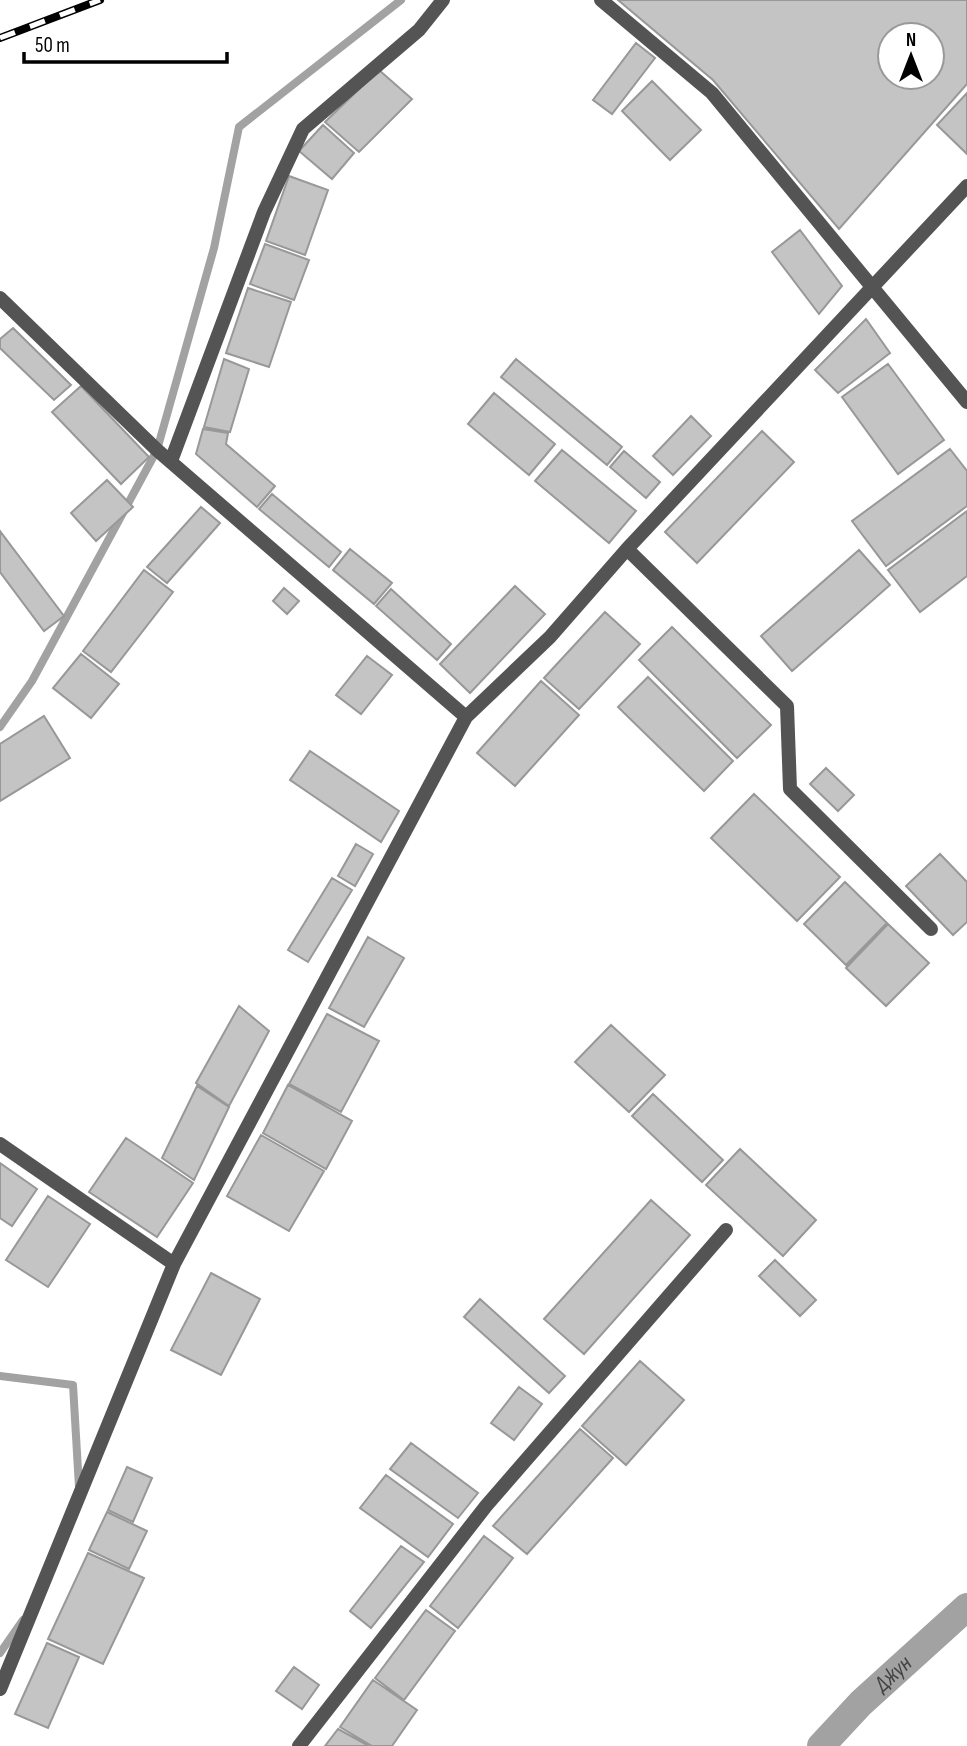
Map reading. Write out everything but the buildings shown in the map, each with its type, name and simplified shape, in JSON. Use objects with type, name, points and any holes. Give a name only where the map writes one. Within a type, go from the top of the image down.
[{"type":"street","points":[[171,461],[264,212],[303,130],[419,30],[443,0]]},
{"type":"street","points":[[601,0],[712,93],[874,286],[967,402]]},
{"type":"street","points":[[0,1689],[174,1264],[466,717],[550,637],[627,549],[967,186]]},
{"type":"street","points":[[0,298],[171,461],[466,717]]},
{"type":"street","points":[[627,549],[787,706],[790,789],[931,929]]},
{"type":"street","points":[[0,1144],[174,1264]]},
{"type":"street","points":[[299,1746],[486,1506],[726,1230]]},
{"type":"waterway","points":[[0,727],[32,681],[157,450],[214,248],[239,127],[401,0]]},
{"type":"waterway","points":[[0,1376],[73,1385],[79,1487]]},
{"type":"waterway","name":"Джун","points":[[821,1746],[861,1703],[967,1607]]},
{"type":"waterway","points":[[0,1653],[23,1620]]},
{"type":"railway","points":[[0,38],[100,0]]}]
